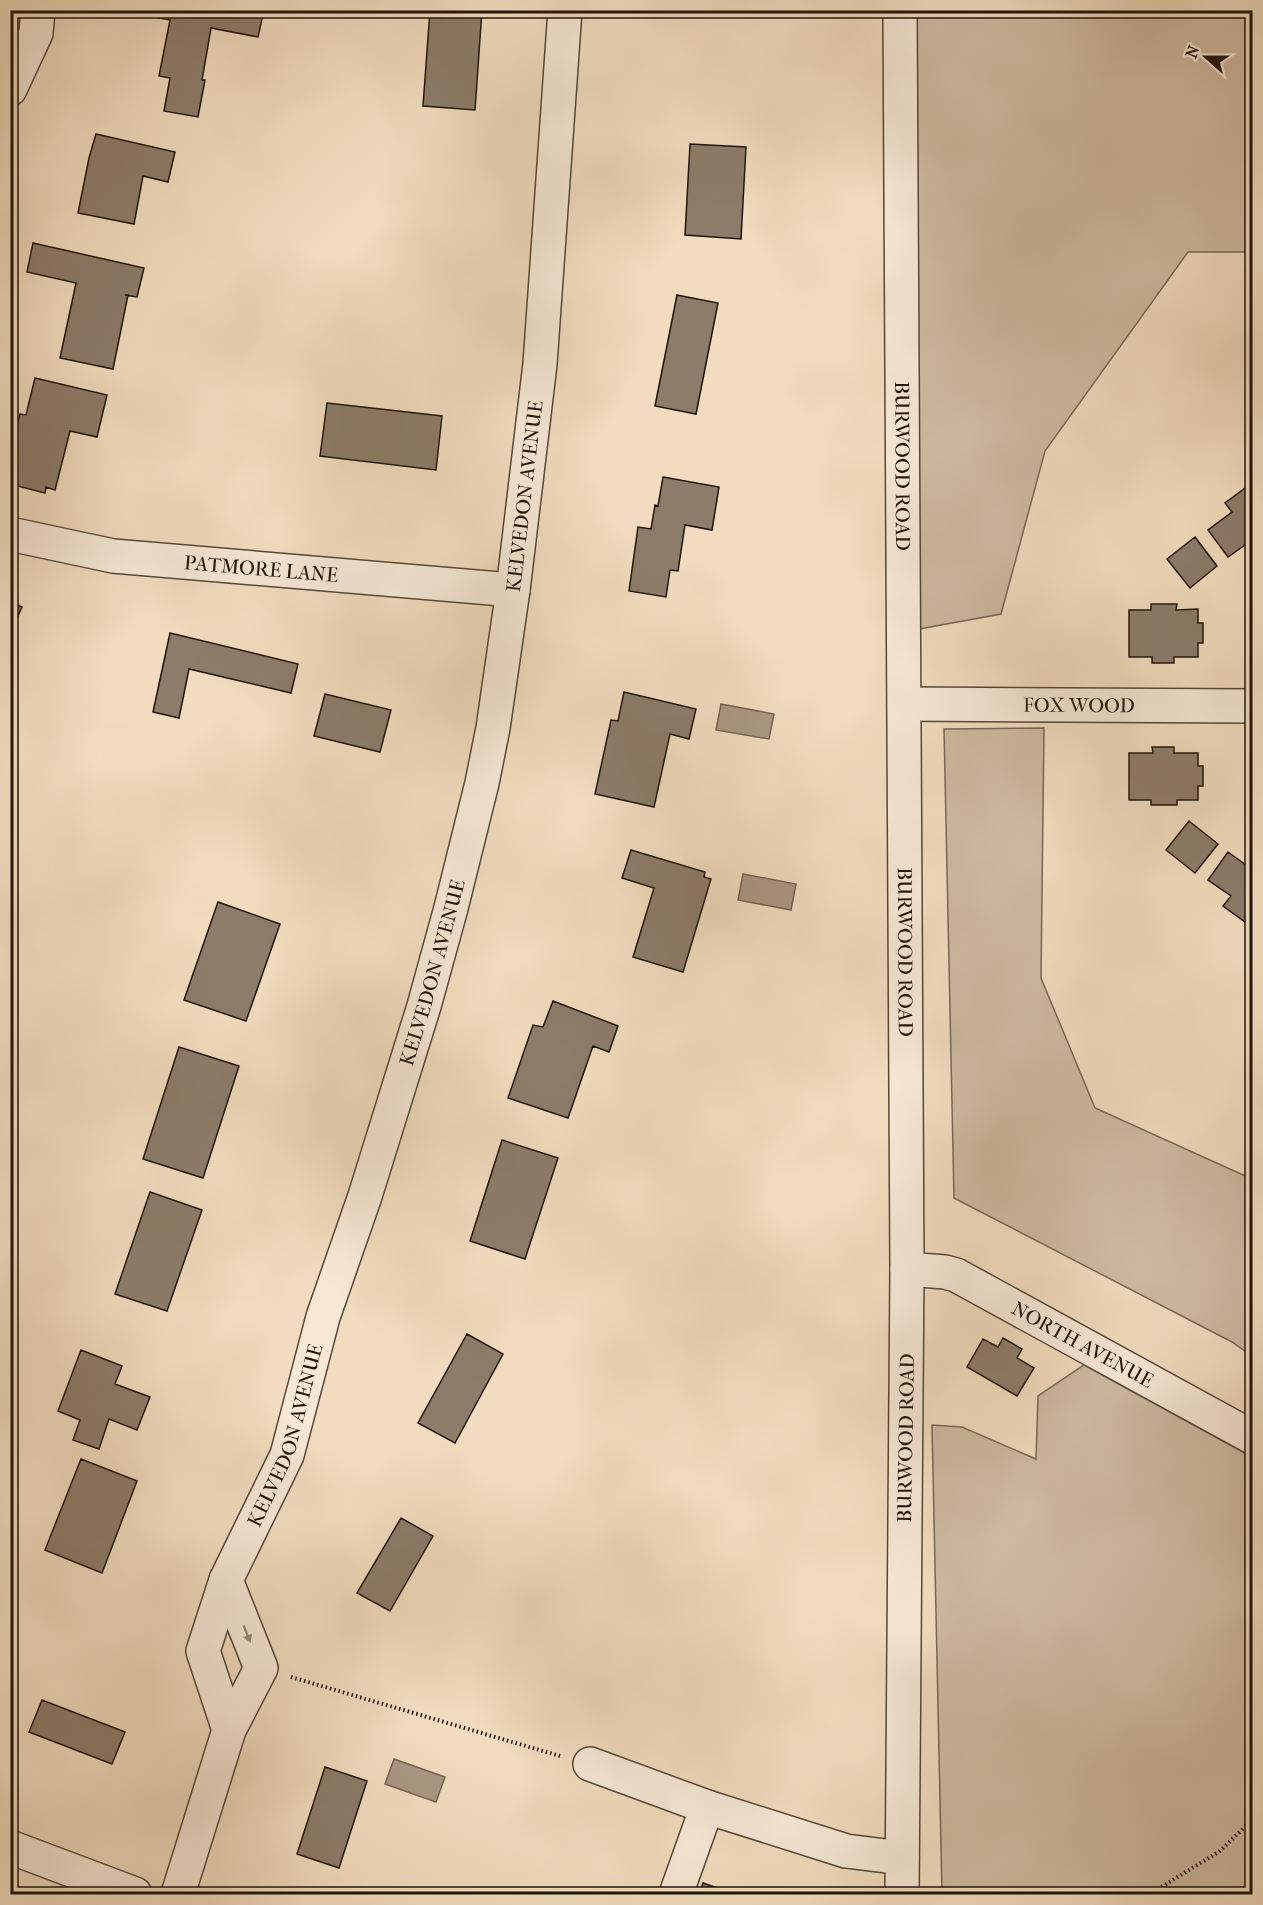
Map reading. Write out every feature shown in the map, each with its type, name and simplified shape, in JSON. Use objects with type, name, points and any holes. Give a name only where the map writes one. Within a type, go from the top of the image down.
[{"type":"street","points":[[10,89],[36,33],[38,10]]},
{"type":"street","name":"KELVEDON AVENUE","points":[[229,1730],[203,1651],[226,1580],[287,1455],[323,1317],[424,1006],[494,728],[540,364],[565,10]]},
{"type":"street","name":"BURWOOD ROAD","points":[[900,10],[907,1269],[902,1894]]},
{"type":"street","name":"PATMORE LANE","points":[[10,534],[113,556],[513,590]]},
{"type":"street","name":"FOX WOOD","points":[[905,704],[1252,706]]},
{"type":"street","name":"NORTH AVENUE","points":[[907,1269],[956,1275],[1252,1437]]},
{"type":"street","points":[[178,1894],[229,1730],[261,1668],[226,1580]]},
{"type":"street","points":[[590,1764],[707,1807],[846,1851],[902,1858]]},
{"type":"street","points":[[676,1894],[707,1807]]},
{"type":"street","points":[[10,1847],[135,1894]]},
{"type":"path","points":[[261,1668],[590,1764]]},
{"type":"path","points":[[1150,1894],[1220,1851],[1252,1820]]},
{"type":"shaded area","points":[[917,11],[1252,11],[1252,252],[1188,252],[1045,451],[1001,614],[919,629]]},
{"type":"shaded area","points":[[721,704],[774,714],[769,739],[716,730]]},
{"type":"shaded area","points":[[1044,728],[1041,978],[1095,1108],[1252,1179],[1252,1356],[1232,1342],[954,1198],[944,729]]},
{"type":"shaded area","points":[[743,874],[796,884],[791,910],[738,900]]},
{"type":"shaded area","points":[[1084,1365],[1252,1457],[1252,1894],[942,1894],[932,1425],[962,1427],[1036,1459],[1038,1396]]},
{"type":"shaded area","points":[[394,1759],[445,1777],[436,1802],[385,1784]]},
{"type":"building","points":[[155,10],[264,10],[258,37],[211,28],[198,117],[164,111],[170,78],[159,76],[170,20],[154,17]]},
{"type":"building","points":[[430,10],[482,10],[475,110],[423,106]]},
{"type":"building","points":[[96,134],[175,152],[168,182],[143,176],[134,224],[78,213]]},
{"type":"building","points":[[690,144],[746,147],[741,239],[685,235]]},
{"type":"building","points":[[33,243],[144,268],[137,297],[128,295],[113,369],[60,358],[76,283],[27,272]]},
{"type":"building","points":[[677,295],[718,303],[696,414],[655,406]]},
{"type":"building","points":[[35,378],[107,395],[97,437],[70,431],[55,490],[46,487],[45,493],[10,484],[10,451],[20,414],[26,415]]},
{"type":"building","points":[[327,403],[442,416],[436,470],[320,456]]},
{"type":"building","points":[[663,477],[719,487],[712,530],[685,525],[678,571],[670,570],[666,597],[629,591],[638,527],[651,529]]},
{"type":"building","points":[[1252,483],[1252,540],[1228,557],[1208,530],[1232,512],[1225,503]]},
{"type":"building","points":[[1195,537],[1217,566],[1190,588],[1167,559]]},
{"type":"building","points":[[10,602],[22,607],[10,634]]},
{"type":"building","points":[[1151,604],[1177,604],[1176,610],[1198,609],[1198,623],[1203,623],[1203,643],[1198,643],[1198,657],[1174,657],[1174,663],[1152,663],[1152,657],[1129,657],[1129,610],[1151,610]]},
{"type":"building","points":[[170,633],[298,664],[291,693],[189,669],[179,718],[153,712]]},
{"type":"building","points":[[624,692],[696,709],[689,739],[670,734],[654,807],[595,794],[611,720],[618,721]]},
{"type":"building","points":[[325,694],[391,710],[380,752],[314,736]]},
{"type":"building","points":[[1152,747],[1174,747],[1174,753],[1198,753],[1198,766],[1203,766],[1203,786],[1198,786],[1198,800],[1177,800],[1177,805],[1151,805],[1151,800],[1129,800],[1129,753],[1153,753]]},
{"type":"building","points":[[1189,821],[1218,844],[1195,873],[1166,850]]},
{"type":"building","points":[[631,850],[705,872],[704,877],[711,879],[683,972],[633,957],[654,888],[622,878]]},
{"type":"building","points":[[1228,852],[1250,868],[1252,866],[1252,927],[1223,906],[1231,896],[1208,880]]},
{"type":"building","points":[[218,902],[280,924],[246,1021],[184,1000]]},
{"type":"building","points":[[553,1001],[618,1026],[609,1052],[593,1046],[568,1118],[508,1098],[533,1025],[543,1027]]},
{"type":"building","points":[[179,1047],[239,1066],[203,1178],[143,1159]]},
{"type":"building","points":[[502,1140],[558,1158],[525,1259],[470,1241]]},
{"type":"building","points":[[150,1192],[202,1210],[167,1311],[115,1294]]},
{"type":"building","points":[[467,1334],[503,1354],[455,1443],[418,1423]]},
{"type":"building","points":[[1003,1338],[1022,1349],[1017,1358],[1034,1368],[1017,1396],[967,1367],[983,1339],[998,1347]]},
{"type":"building","points":[[81,1350],[122,1366],[115,1384],[150,1397],[137,1430],[109,1419],[99,1449],[73,1440],[80,1420],[58,1411]]},
{"type":"building","points":[[81,1459],[137,1481],[102,1573],[45,1550]]},
{"type":"building","points":[[401,1518],[433,1536],[390,1611],[357,1593]]},
{"type":"building","points":[[42,1700],[125,1732],[112,1764],[29,1732]]},
{"type":"building","points":[[325,1767],[367,1781],[339,1868],[297,1854]]},
{"type":"building","points":[[703,1883],[732,1893],[732,1894],[699,1894]]}]
